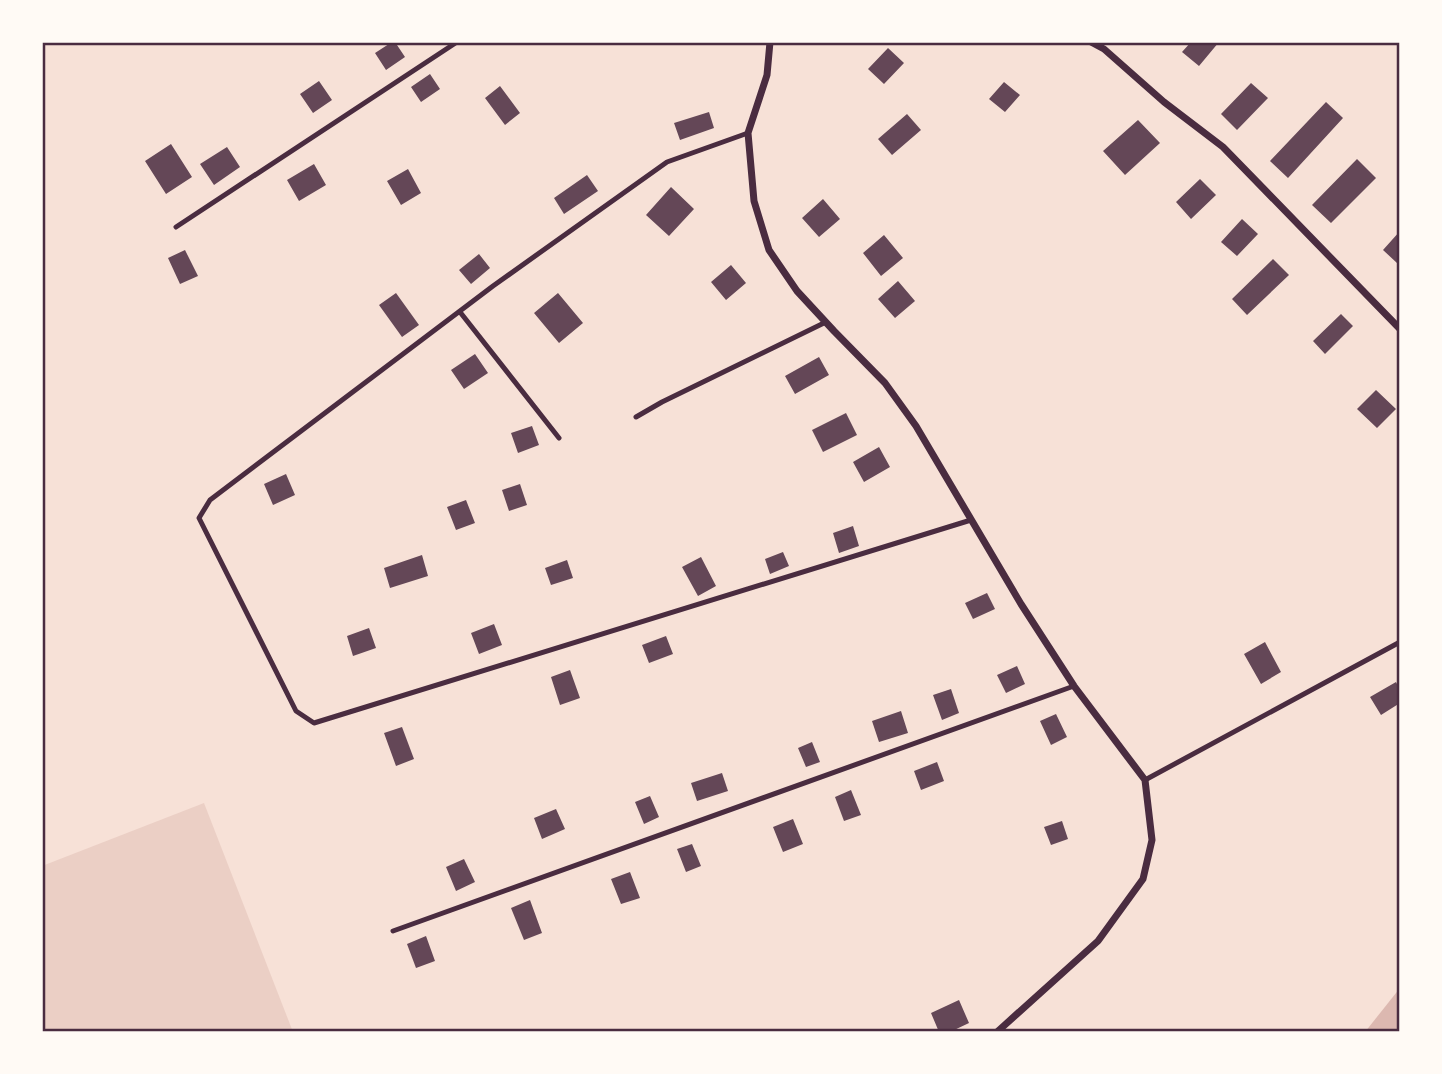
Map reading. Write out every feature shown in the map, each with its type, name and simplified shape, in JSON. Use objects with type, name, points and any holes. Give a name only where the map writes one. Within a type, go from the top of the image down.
[{"type":"street","points":[[770,42],[767,75],[748,133],[754,201],[769,250],[797,291],[885,383],[901,404],[1021,604],[1074,686],[1145,780],[1152,840],[1143,879],[1098,941],[998,1032]]},
{"type":"street","points":[[1091,42],[1104,49],[1164,102],[1223,147],[1400,329]]},
{"type":"lane","points":[[176,227],[457,42]]},
{"type":"lane","points":[[748,133],[667,162],[460,312],[211,500],[199,518],[296,711],[314,723],[971,520]]},
{"type":"lane","points":[[460,312],[559,438]]},
{"type":"lane","points":[[636,417],[826,322]]},
{"type":"lane","points":[[1145,780],[1400,642]]},
{"type":"lane","points":[[393,931],[1074,686]]},
{"type":"shaded area","points":[[204,803],[293,1032],[42,1032],[42,866]]},
{"type":"shaded area","points":[[1400,988],[1400,1032],[1365,1032]]},
{"type":"building","points":[[395,42],[405,57],[386,70],[375,53]]},
{"type":"building","points":[[1191,42],[1219,42],[1199,66],[1182,52]]},
{"type":"building","points":[[888,48],[904,63],[884,84],[868,69]]},
{"type":"building","points":[[430,74],[440,89],[421,102],[411,87]]},
{"type":"building","points":[[319,81],[332,100],[313,113],[300,94]]},
{"type":"building","points":[[1004,82],[1020,95],[1005,112],[989,99]]},
{"type":"building","points":[[1251,83],[1268,98],[1237,130],[1221,114]]},
{"type":"building","points":[[500,86],[520,113],[505,125],[485,98]]},
{"type":"building","points":[[1326,102],[1343,118],[1288,178],[1270,161]]},
{"type":"building","points":[[709,112],[714,128],[680,140],[674,123]]},
{"type":"building","points":[[907,114],[921,130],[892,155],[878,139]]},
{"type":"building","points":[[1138,120],[1160,143],[1125,175],[1103,151]]},
{"type":"building","points":[[171,144],[192,177],[166,194],[145,161]]},
{"type":"building","points":[[227,147],[240,167],[214,185],[200,164]]},
{"type":"building","points":[[1357,159],[1376,178],[1331,223],[1312,205]]},
{"type":"building","points":[[314,164],[326,185],[299,201],[287,180]]},
{"type":"building","points":[[408,169],[421,193],[401,205],[387,181]]},
{"type":"building","points":[[587,175],[598,191],[564,214],[554,198]]},
{"type":"building","points":[[1200,179],[1216,195],[1191,219],[1176,202]]},
{"type":"building","points":[[671,187],[694,209],[669,236],[646,215]]},
{"type":"building","points":[[823,199],[840,219],[819,237],[802,218]]},
{"type":"building","points":[[1242,219],[1258,234],[1237,256],[1221,242]]},
{"type":"building","points":[[1400,231],[1400,261],[1397,263],[1383,250]]},
{"type":"building","points":[[884,235],[903,258],[881,276],[863,253]]},
{"type":"building","points":[[185,250],[198,276],[180,284],[168,258]]},
{"type":"building","points":[[479,254],[490,268],[471,284],[459,270]]},
{"type":"building","points":[[1273,259],[1289,275],[1247,315],[1232,299]]},
{"type":"building","points":[[731,265],[746,283],[726,300],[711,282]]},
{"type":"building","points":[[898,281],[915,301],[895,318],[878,299]]},
{"type":"building","points":[[396,293],[419,325],[402,337],[379,305]]},
{"type":"building","points":[[558,293],[583,323],[559,343],[534,313]]},
{"type":"building","points":[[1341,314],[1353,326],[1325,354],[1313,341]]},
{"type":"building","points":[[475,354],[488,373],[464,389],[451,370]]},
{"type":"building","points":[[819,357],[829,375],[795,394],[785,376]]},
{"type":"building","points":[[1376,390],[1396,409],[1377,428],[1357,409]]},
{"type":"building","points":[[846,413],[857,435],[823,452],[812,430]]},
{"type":"building","points":[[532,426],[539,445],[518,453],[511,433]]},
{"type":"building","points":[[879,447],[890,467],[864,482],[853,462]]},
{"type":"building","points":[[286,474],[295,495],[273,505],[264,484]]},
{"type":"building","points":[[520,484],[527,505],[509,511],[502,490]]},
{"type":"building","points":[[466,500],[475,523],[456,530],[447,507]]},
{"type":"building","points":[[853,526],[859,546],[839,553],[833,533]]},
{"type":"building","points":[[783,552],[789,566],[770,574],[765,559]]},
{"type":"building","points":[[422,555],[428,576],[390,588],[384,568]]},
{"type":"building","points":[[701,557],[716,586],[698,596],[682,567]]},
{"type":"building","points":[[567,560],[573,578],[551,585],[545,568]]},
{"type":"building","points":[[987,593],[995,609],[973,619],[965,603]]},
{"type":"building","points":[[494,624],[502,645],[479,654],[471,633]]},
{"type":"building","points":[[369,628],[376,648],[353,656],[347,636]]},
{"type":"building","points":[[666,636],[673,654],[649,663],[642,645]]},
{"type":"building","points":[[1265,642],[1281,672],[1261,684],[1244,654]]},
{"type":"building","points":[[1017,666],[1025,684],[1006,693],[997,675]]},
{"type":"building","points":[[570,670],[580,698],[560,705],[551,677]]},
{"type":"building","points":[[1396,682],[1400,690],[1400,703],[1381,715],[1370,697]]},
{"type":"building","points":[[951,689],[959,713],[942,720],[933,695]]},
{"type":"building","points":[[901,711],[908,733],[879,742],[872,721]]},
{"type":"building","points":[[1056,714],[1067,737],[1051,745],[1040,721]]},
{"type":"building","points":[[402,727],[414,759],[396,766],[384,733]]},
{"type":"building","points":[[812,742],[820,762],[806,767],[798,748]]},
{"type":"building","points":[[937,762],[944,781],[921,790],[914,771]]},
{"type":"building","points":[[722,773],[728,791],[697,801],[691,783]]},
{"type":"building","points":[[851,790],[861,815],[844,821],[835,797]]},
{"type":"building","points":[[650,796],[659,817],[644,824],[635,802]]},
{"type":"building","points":[[556,809],[565,829],[542,839],[534,818]]},
{"type":"building","points":[[793,819],[803,844],[783,852],[773,827]]},
{"type":"building","points":[[1062,821],[1068,839],[1051,845],[1044,827]]},
{"type":"building","points":[[692,844],[701,866],[686,872],[677,849]]},
{"type":"building","points":[[464,859],[475,882],[456,891],[446,867]]},
{"type":"building","points":[[630,872],[640,898],[621,904],[611,879]]},
{"type":"building","points":[[530,900],[542,933],[524,940],[511,908]]},
{"type":"building","points":[[426,936],[435,961],[416,968],[407,944]]},
{"type":"building","points":[[959,1000],[969,1023],[950,1032],[939,1032],[931,1013]]}]
